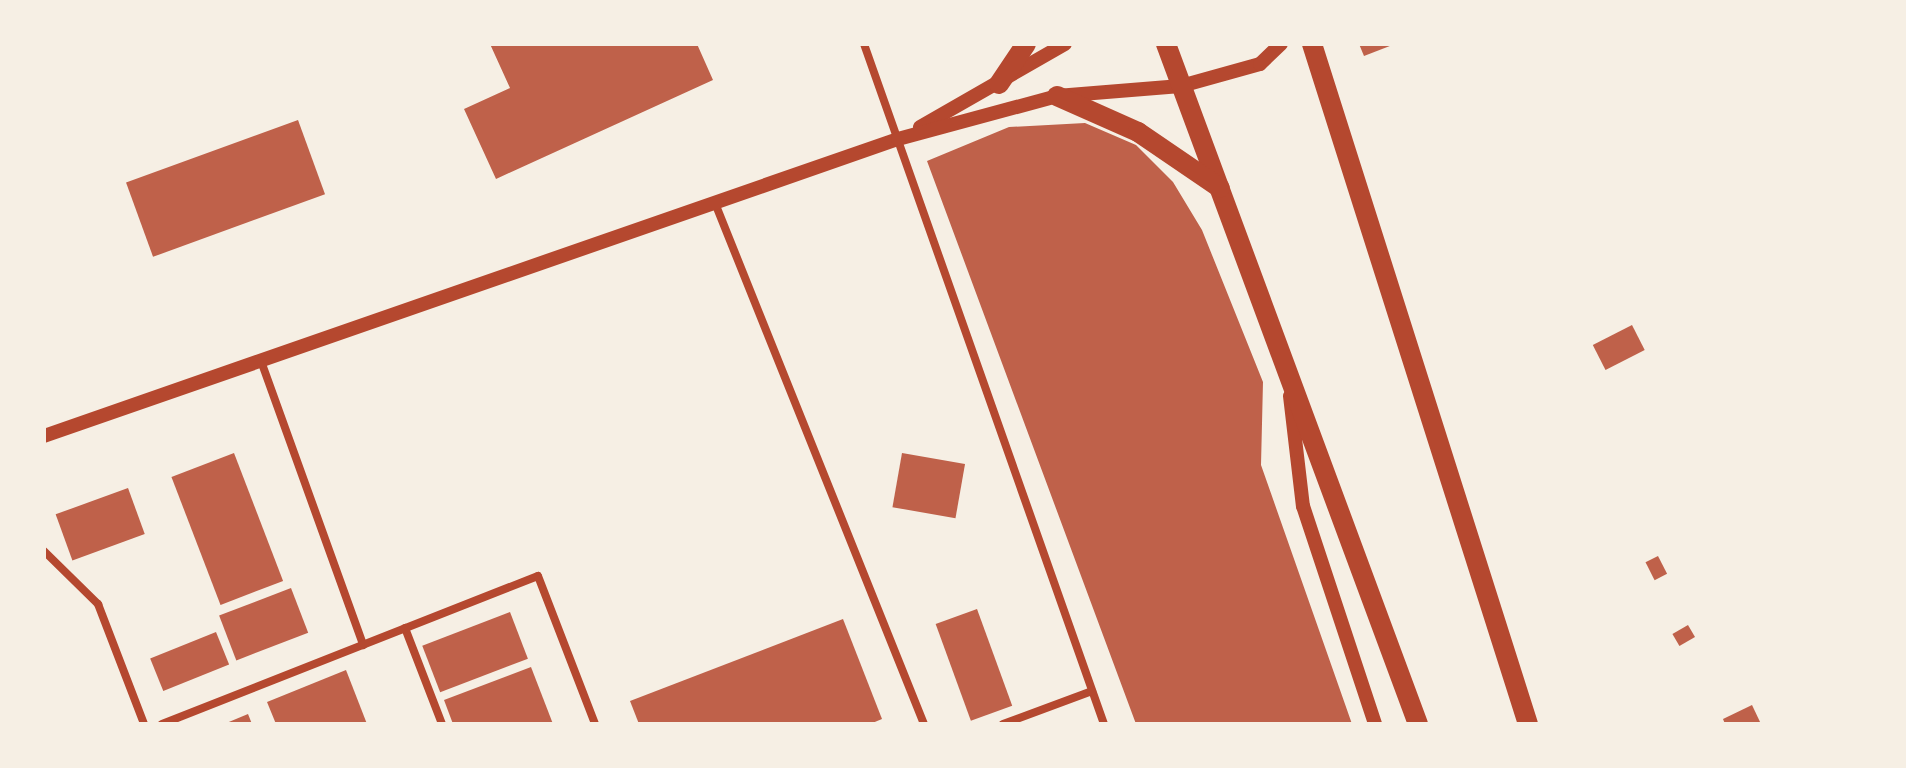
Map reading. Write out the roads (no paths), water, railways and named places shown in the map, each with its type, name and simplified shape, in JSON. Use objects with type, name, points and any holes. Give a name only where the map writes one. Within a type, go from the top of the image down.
[{"type":"highway","points":[[999,84],[1026,44]]},
{"type":"highway","points":[[1166,44],[1418,724]]},
{"type":"highway","points":[[1312,44],[1528,724]]},
{"type":"highway","points":[[1057,96],[1138,132],[1220,188]]},
{"type":"street","points":[[864,44],[1104,724]]},
{"type":"street","points":[[898,139],[1065,44]]},
{"type":"street","points":[[44,436],[898,139],[1057,96],[1181,86],[1260,64],[1281,44]]},
{"type":"street","points":[[715,203],[924,724]]},
{"type":"street","points":[[261,361],[363,645]]},
{"type":"street","points":[[1286,364],[1303,506],[1375,724]]},
{"type":"street","points":[[44,551],[98,604],[144,724]]},
{"type":"street","points":[[162,724],[538,576],[595,724]]},
{"type":"street","points":[[405,628],[442,724]]},
{"type":"street","points":[[1003,724],[1092,691]]}]
